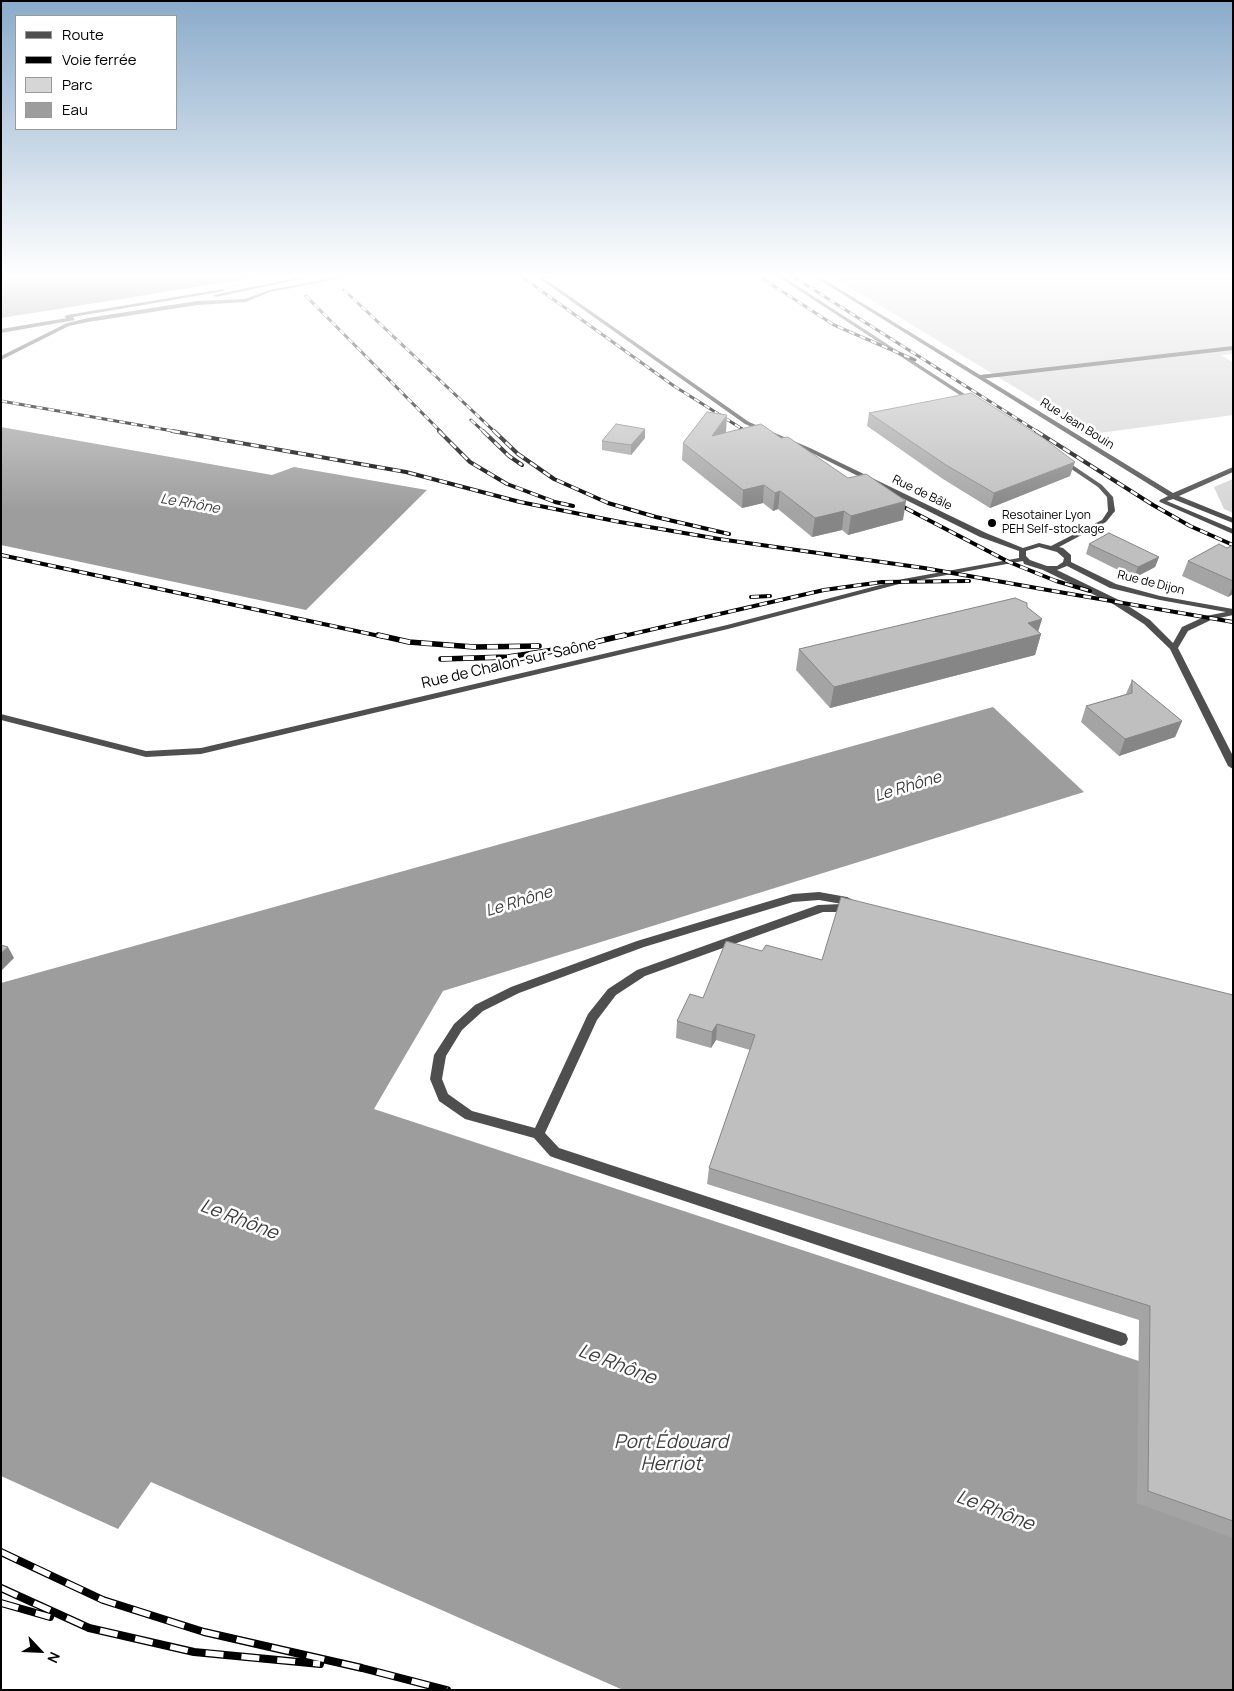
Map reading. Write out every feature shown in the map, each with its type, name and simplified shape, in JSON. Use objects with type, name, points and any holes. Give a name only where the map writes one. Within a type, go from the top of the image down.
[{"type":"street","name":"Rue de Bâle","points":[[647,353],[747,423],[808,449],[1023,554],[1032,565],[1046,568],[1116,602],[1147,622],[1174,648],[1233,766]]},
{"type":"street","points":[[899,353],[978,404]]},
{"type":"street","name":"Rue Jean Bouin","points":[[941,353],[1172,496],[1233,521]]},
{"type":"street","points":[[980,377],[1190,353]]},
{"type":"street","points":[[1046,568],[1059,568],[1067,564],[1068,557],[1054,547],[1104,521],[1112,511],[1110,496],[1100,486],[1060,459]]},
{"type":"street","points":[[1233,469],[1162,501],[1233,532]]},
{"type":"street","name":"Rue de Chalon-sur-Saône","points":[[1,717],[146,754],[200,751],[728,627],[902,581],[1023,554],[1039,545],[1054,547]]},
{"type":"street","name":"Rue de Dijon","points":[[1067,564],[1113,586],[1160,598],[1233,612]]},
{"type":"street","points":[[1174,648],[1185,629],[1208,618],[1233,612]]},
{"type":"street","points":[[538,1134],[592,1017],[612,992],[641,973],[822,908],[862,909],[843,900],[819,896],[793,898],[641,944],[515,990],[479,1008],[458,1027],[440,1055],[436,1078],[443,1097],[469,1115],[538,1134],[555,1152],[1121,1339]]},
{"type":"green space","points":[[958,353],[1233,353],[1221,355],[1233,362],[1233,415],[1092,434]]},
{"type":"green space","points":[[1233,479],[1233,513],[1224,509],[1214,487]]},
{"type":"water","name":"Le Rhône","points":[[1,427],[272,475],[294,467],[427,490],[306,610],[1,545]]},
{"type":"water","name":"Port Édouard Herriot","points":[[993,707],[1084,792],[443,991],[374,1109],[1233,1392],[1233,1690],[623,1690],[151,1482],[118,1529],[1,1476],[1,983]]},
{"type":"building","points":[[971,393],[1043,438],[1075,462],[994,493],[946,465],[869,413]]},
{"type":"building","points":[[707,412],[727,415],[712,436],[761,424],[781,438],[788,437],[848,478],[866,474],[906,501],[851,516],[844,511],[815,518],[780,491],[775,493],[764,485],[743,490],[683,443]]},
{"type":"building","points":[[616,424],[645,429],[631,445],[602,441]]},
{"type":"building","points":[[1109,533],[1159,557],[1138,567],[1089,544]]},
{"type":"building","points":[[1219,544],[1227,548],[1233,545],[1233,581],[1188,561]]},
{"type":"building","points":[[1015,598],[1027,603],[1027,607],[1042,619],[1028,623],[1041,634],[834,687],[799,649]]},
{"type":"building","points":[[1132,680],[1182,721],[1125,739],[1086,706],[1132,693]]},
{"type":"building","points":[[841,897],[1233,995],[1233,1521],[1148,1491],[1150,1306],[709,1168],[755,1035],[717,1024],[712,1032],[677,1021],[690,994],[703,998],[726,941],[762,951],[766,945],[822,960]]},
{"type":"building","points":[[1,945],[8,947],[1,953]]},
{"type":"railway","points":[[362,353],[441,432]]},
{"type":"railway","points":[[411,353],[495,432]]},
{"type":"railway","points":[[628,353],[674,386],[747,432]]},
{"type":"railway","points":[[899,353],[915,360]]},
{"type":"railway","points":[[913,353],[1038,432]]},
{"type":"railway","points":[[1,401],[179,432]]},
{"type":"railway","points":[[471,420],[484,432]]},
{"type":"railway","points":[[172,431],[406,472],[520,502],[620,522],[719,539],[924,568],[1042,589]]},
{"type":"railway","points":[[439,431],[470,462],[507,484],[555,502],[573,506]]},
{"type":"railway","points":[[483,431],[509,456],[522,465]]},
{"type":"railway","points":[[494,431],[518,454],[554,479],[608,503],[656,517],[729,534]]},
{"type":"railway","points":[[745,431],[752,435]]},
{"type":"railway","points":[[1036,431],[1153,505],[1190,526],[1233,545]]},
{"type":"railway","points":[[892,501],[1009,562],[1056,581],[1090,591]]},
{"type":"railway","points":[[1,555],[384,637]]},
{"type":"railway","points":[[619,637],[824,590],[882,582],[969,581]]},
{"type":"railway","points":[[1036,588],[1233,622]]},
{"type":"railway","points":[[751,597],[770,596]]},
{"type":"railway","points":[[378,635],[409,642],[474,647],[539,646]]},
{"type":"railway","points":[[441,659],[508,657],[574,647],[625,635]]},
{"type":"railway","points":[[1,1552],[103,1600],[204,1632],[362,1668],[447,1690]]},
{"type":"railway","points":[[1,1588],[89,1628],[194,1652],[320,1664]]},
{"type":"railway","points":[[1,1603],[50,1617]]},
{"type":"place","name":"Resotainer Lyon PEH Self-stockage","points":[[992,523]]}]
